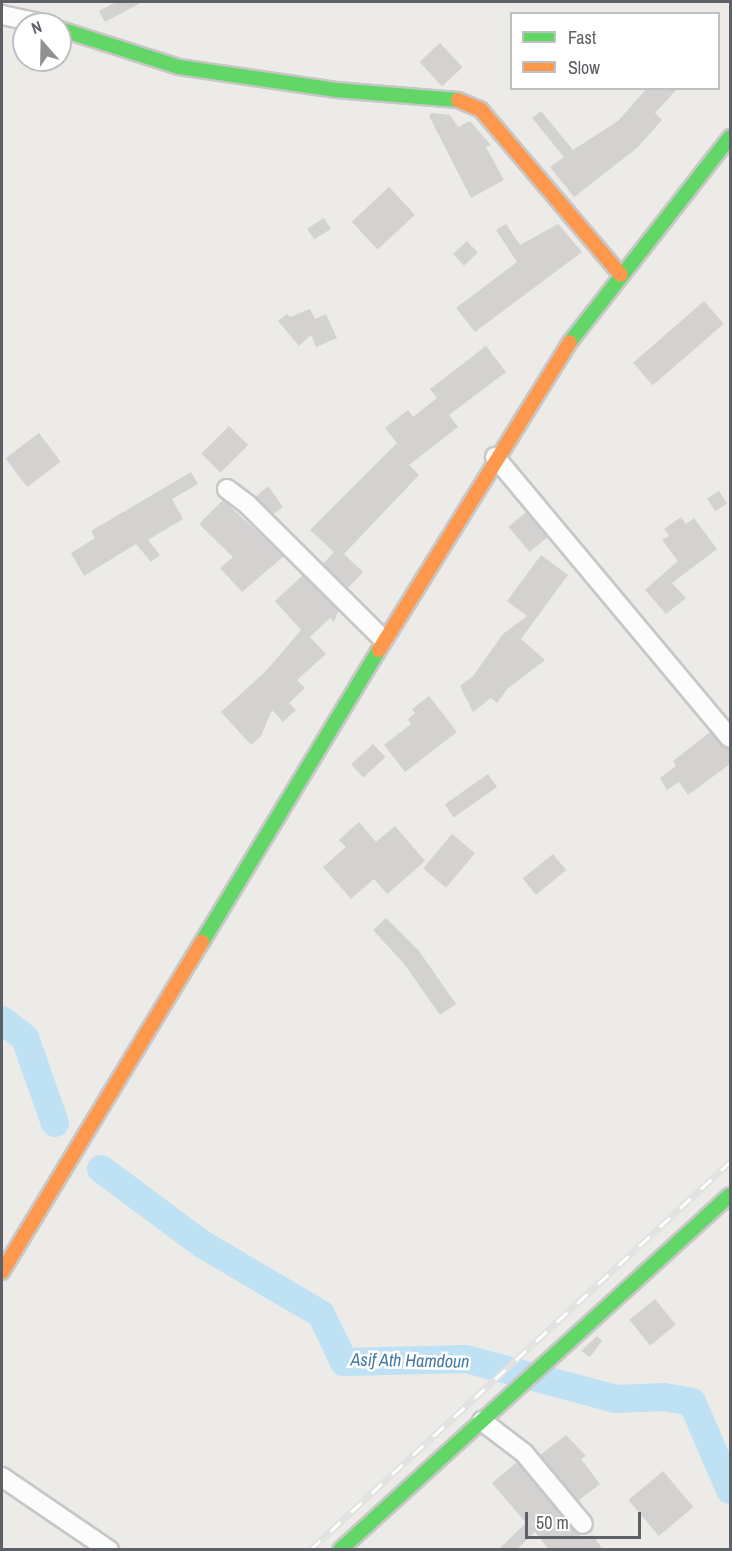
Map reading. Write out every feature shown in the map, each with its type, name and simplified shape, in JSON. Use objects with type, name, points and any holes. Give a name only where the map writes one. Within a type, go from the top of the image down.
[{"type":"main road","points":[[72,32],[179,67],[246,73],[303,86],[464,101],[481,110],[621,275]]},
{"type":"main road","points":[[2,1272],[383,639],[548,374],[621,275],[730,137]]},
{"type":"main road","points":[[340,1550],[730,1195]]},
{"type":"street","points":[[495,457],[730,738]]},
{"type":"street","points":[[227,489],[248,504],[383,639]]},
{"type":"street","points":[[482,1421],[524,1453],[583,1524]]},
{"type":"street","points":[[2,1477],[109,1550]]},
{"type":"building","points":[[116,2],[142,2],[105,22],[99,11]]},
{"type":"building","points":[[440,43],[463,67],[442,86],[420,62]]},
{"type":"building","points":[[645,90],[676,90],[655,113],[662,120],[637,148],[574,197],[550,167],[564,157],[532,118],[541,111],[573,150],[618,121]]},
{"type":"building","points":[[432,113],[450,115],[458,127],[470,121],[491,145],[486,147],[504,180],[471,198],[429,116]]},
{"type":"building","points":[[389,187],[415,215],[378,250],[352,222]]},
{"type":"building","points":[[324,218],[331,229],[314,240],[307,229]]},
{"type":"building","points":[[506,224],[520,245],[558,224],[582,252],[475,332],[456,308],[517,262],[496,230]]},
{"type":"building","points":[[467,241],[478,253],[464,266],[453,254]]},
{"type":"building","points":[[704,301],[724,324],[653,385],[633,363]]},
{"type":"building","points":[[310,309],[315,319],[326,314],[337,338],[316,347],[311,335],[299,346],[278,321],[287,314],[290,317]]},
{"type":"building","points":[[486,346],[506,372],[449,415],[458,427],[409,465],[419,475],[344,554],[363,572],[348,588],[323,564],[334,552],[310,530],[397,443],[385,428],[408,410],[413,417],[437,398],[430,389]]},
{"type":"building","points":[[229,426],[248,445],[221,473],[201,454]]},
{"type":"building","points":[[39,433],[61,462],[27,487],[5,458]]},
{"type":"building","points":[[191,472],[198,484],[172,499],[183,519],[148,540],[160,555],[151,562],[136,544],[84,576],[71,553],[95,538],[91,531]]},
{"type":"building","points":[[268,486],[283,507],[273,514],[256,497]]},
{"type":"building","points":[[719,491],[727,504],[715,511],[707,498]]},
{"type":"building","points":[[223,500],[284,556],[242,592],[220,568],[233,557],[199,524]]},
{"type":"building","points":[[526,512],[547,537],[530,552],[508,527]]},
{"type":"building","points":[[681,517],[686,524],[694,518],[717,549],[672,583],[686,598],[666,614],[645,590],[678,561],[662,540],[669,536],[664,529]]},
{"type":"building","points":[[541,555],[568,575],[521,639],[545,660],[507,689],[497,703],[491,698],[473,712],[460,686],[473,676],[503,634],[527,616],[507,601]]},
{"type":"building","points":[[303,575],[338,611],[334,622],[330,618],[310,637],[326,654],[297,680],[305,688],[289,703],[296,710],[283,722],[272,710],[261,736],[251,745],[221,712],[266,671],[301,630],[275,601]]},
{"type":"building","points":[[429,696],[457,732],[405,772],[384,745],[411,724],[408,719],[415,713],[412,709]]},
{"type":"building","points":[[710,732],[730,749],[730,764],[688,795],[679,782],[667,790],[660,778],[676,766],[673,761]]},
{"type":"building","points":[[373,744],[385,757],[363,778],[351,764]]},
{"type":"building","points":[[488,774],[497,787],[454,818],[445,804]]},
{"type":"building","points":[[359,822],[376,842],[395,826],[425,861],[387,894],[374,879],[351,899],[323,867],[346,847],[339,840]]},
{"type":"building","points":[[452,834],[475,853],[446,888],[423,868]]},
{"type":"building","points":[[553,854],[566,870],[536,895],[523,879]]},
{"type":"building","points":[[386,918],[419,951],[456,1004],[440,1015],[405,965],[373,930]]},
{"type":"building","points":[[655,1299],[676,1325],[650,1345],[629,1320]]},
{"type":"building","points":[[597,1336],[602,1341],[590,1357],[581,1351]]},
{"type":"building","points":[[566,1435],[586,1456],[581,1459],[600,1484],[578,1501],[540,1455]]},
{"type":"building","points":[[517,1462],[574,1531],[586,1540],[593,1535],[603,1550],[549,1550],[535,1532],[516,1550],[498,1550],[526,1523],[492,1483]]},
{"type":"building","points":[[663,1471],[693,1507],[659,1536],[629,1500]]},
{"type":"waterway","name":"Asif Ath Hamdoun","points":[[2,1020],[25,1038],[55,1123]]},
{"type":"waterway","name":"Asif Ath Hamdoun","points":[[101,1169],[202,1244],[321,1314],[344,1362],[466,1359],[616,1399],[664,1397],[692,1402],[730,1490]]},
{"type":"railway","points":[[310,1550],[730,1162]]},
{"type":"traffic: fast","points":[[72,33],[179,67],[336,90],[458,100]]},
{"type":"traffic: fast","points":[[570,342],[730,137]]},
{"type":"traffic: fast","points":[[202,942],[379,650]]},
{"type":"traffic: fast","points":[[340,1550],[730,1195]]},
{"type":"traffic: slow","points":[[458,100],[481,110],[621,275]]},
{"type":"traffic: slow","points":[[379,650],[570,342]]},
{"type":"traffic: slow","points":[[2,1272],[202,942]]}]
